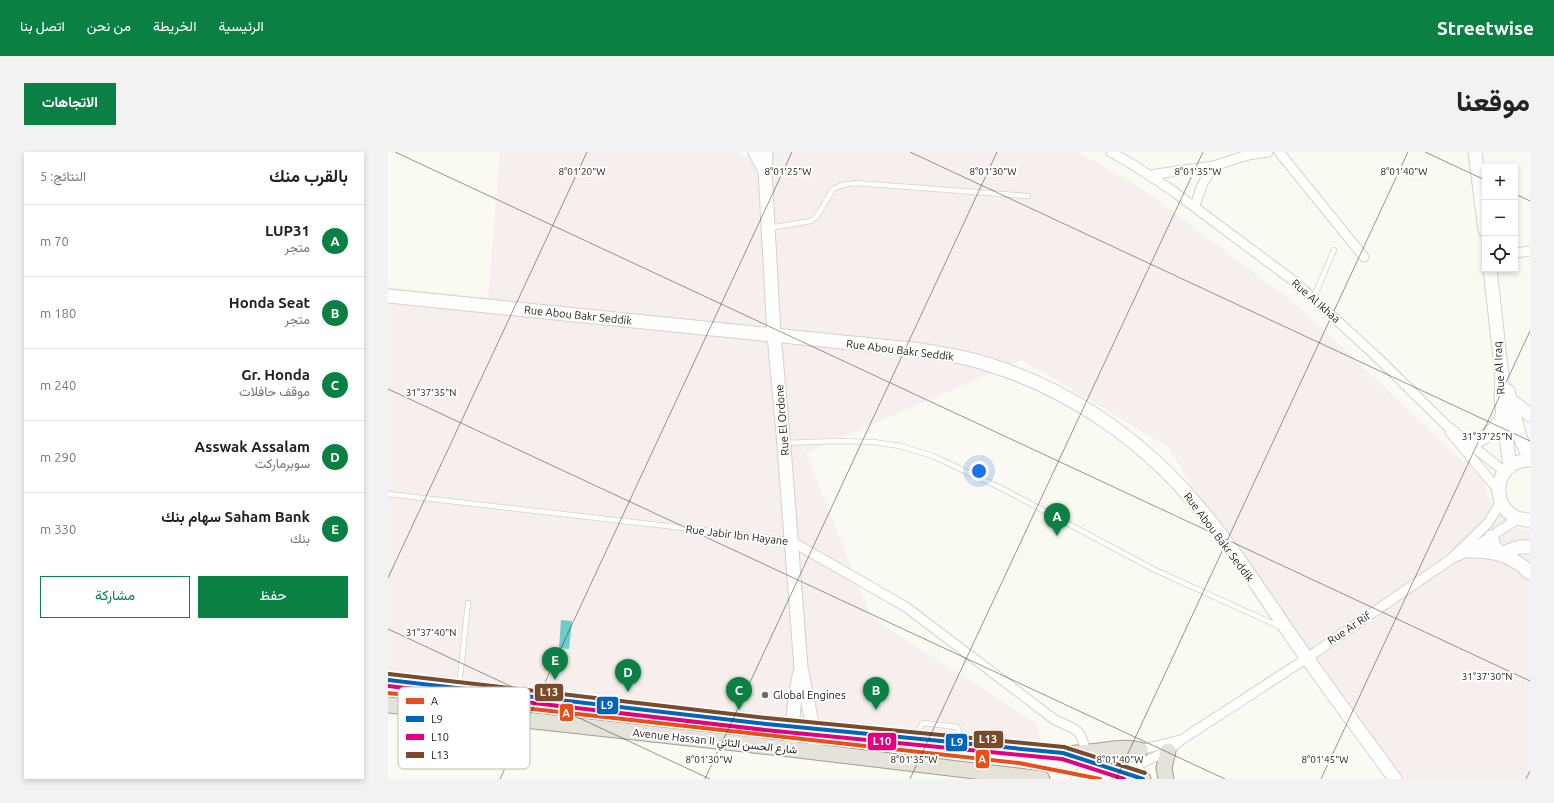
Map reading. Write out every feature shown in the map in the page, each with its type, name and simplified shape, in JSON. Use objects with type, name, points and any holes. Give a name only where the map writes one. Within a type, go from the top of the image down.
[{"type":"main road","name":"Avenue Hassan II شارع الحسن الثاني","points":[[388,680],[450,687]]},
{"type":"main road","name":"Avenue Hassan II شارع الحسن الثاني","points":[[530,698],[814,740],[1035,778]]},
{"type":"main road","name":"Avenue Hassan II شارع الحسن الثاني","points":[[388,705],[398,706]]},
{"type":"main road","name":"Avenue Hassan II شارع الحسن الثاني","points":[[530,721],[713,742],[791,737],[814,740],[913,738],[1063,753],[1099,772],[1122,772],[1142,779]]},
{"type":"main road","points":[[1063,753],[1086,753],[1125,748],[1140,750]]},
{"type":"main road","points":[[1166,779],[1164,768],[1168,751]]},
{"type":"street","name":"Rue El Ordone","points":[[754,152],[765,171]]},
{"type":"street","name":"Rue El Ordone","points":[[766,152],[765,171],[774,335],[784,443],[801,668],[814,740]]},
{"type":"street","name":"Rue Al Ikhaa","points":[[1111,152],[1150,175],[1195,206],[1314,297],[1445,424],[1507,469]]},
{"type":"street","points":[[1150,175],[1213,166],[1249,154],[1268,152]]},
{"type":"street","points":[[1279,152],[1364,257]]},
{"type":"street","points":[[1475,152],[1482,207]]},
{"type":"street","points":[[1195,206],[1202,186],[1213,166]]},
{"type":"street","points":[[1518,253],[1530,251]]},
{"type":"street","name":"Rue Al Iraq","points":[[1490,272],[1502,376],[1507,469]]},
{"type":"street","name":"Rue Abou Bakr Seddik","points":[[388,296],[774,335],[952,355],[987,364],[1069,399],[1099,417],[1130,439],[1190,496],[1225,540],[1286,629],[1395,779]]},
{"type":"street","points":[[1451,559],[1458,550],[1488,523],[1500,497],[1500,482],[1507,469],[1517,462],[1530,459],[1520,437],[1502,376]]},
{"type":"street","points":[[1510,399],[1530,415]]},
{"type":"street","points":[[1470,442],[1477,441],[1491,433],[1503,413]]},
{"type":"street","points":[[1445,424],[1500,497],[1507,511],[1524,519]]},
{"type":"street","name":"Rue Ar Rif","points":[[1108,779],[1168,751],[1181,740],[1307,658],[1451,559],[1469,551],[1524,519]]},
{"type":"street","points":[[1491,537],[1494,546],[1500,554]]},
{"type":"street","name":"Rue Jabir Ibn Hayane","points":[[791,541],[906,607],[1055,720],[1076,729],[1083,736],[1086,753]]},
{"type":"street","points":[[1500,554],[1519,547],[1530,547]]},
{"type":"street","points":[[1469,551],[1480,550],[1500,554],[1519,563],[1530,573]]},
{"type":"street","name":"Rue El Ordone","points":[[791,737],[795,697],[801,668]]},
{"type":"street","name":"Rue Ar Rif","points":[[1080,777],[1088,769],[1099,772],[1140,750],[1181,740]]},
{"type":"lane","points":[[769,228],[811,221],[817,216],[833,189],[842,185],[856,182],[1028,196]]},
{"type":"lane","points":[[1314,297],[1334,250]]},
{"type":"lane","points":[[784,443],[838,441],[873,442],[900,446],[932,456],[1003,488],[1153,569],[1286,629]]},
{"type":"lane","name":"Rue Jabir Ibn Hayane","points":[[388,494],[791,541]]},
{"type":"lane","points":[[459,687],[468,603]]},
{"type":"lane","points":[[388,693],[398,694]]},
{"type":"lane","points":[[530,709],[791,737]]},
{"type":"lane","points":[[814,740],[1019,763],[1080,777]]},
{"type":"shaded area","points":[[500,152],[739,152],[744,157],[766,155],[770,152],[1079,152],[1144,190],[1297,305],[1483,480],[1489,500],[1522,530],[1530,531],[1530,779],[1402,779],[1244,568],[1168,447],[1022,360],[806,453],[871,617],[1037,724],[1043,757],[530,699],[530,687],[423,687],[388,683],[388,287],[488,298]]},
{"type":"water","points":[[561,620],[572,621],[569,649],[559,648]]},
{"type":"transit line","name":"L13","points":[[389,674],[501,687]]},
{"type":"transit line","name":"L9","points":[[388,680],[448,687]]},
{"type":"transit line","name":"L10","points":[[388,686],[398,687]]},
{"type":"transit line","name":"L13","points":[[530,690],[767,718],[1064,747],[1145,773]]},
{"type":"transit line","name":"A","points":[[388,693],[398,694]]},
{"type":"transit line","name":"L9","points":[[530,697],[766,724],[1063,753],[1143,779]]},
{"type":"transit line","name":"L10","points":[[530,703],[765,730],[1062,759],[1124,779]]},
{"type":"transit line","name":"A","points":[[530,709],[1019,763],[1100,779]]},
{"type":"place","name":"LUP31","points":[[1057,536]]},
{"type":"place","name":"Saham Bank سهام بنك","points":[[555,680]]},
{"type":"place","name":"Asswak Assalam","points":[[628,692]]},
{"type":"place","name":"Global Engines","points":[[765,695]]},
{"type":"place","name":"Gr. Honda","points":[[739,710]]},
{"type":"place","name":"Honda Seat","points":[[876,710]]}]
